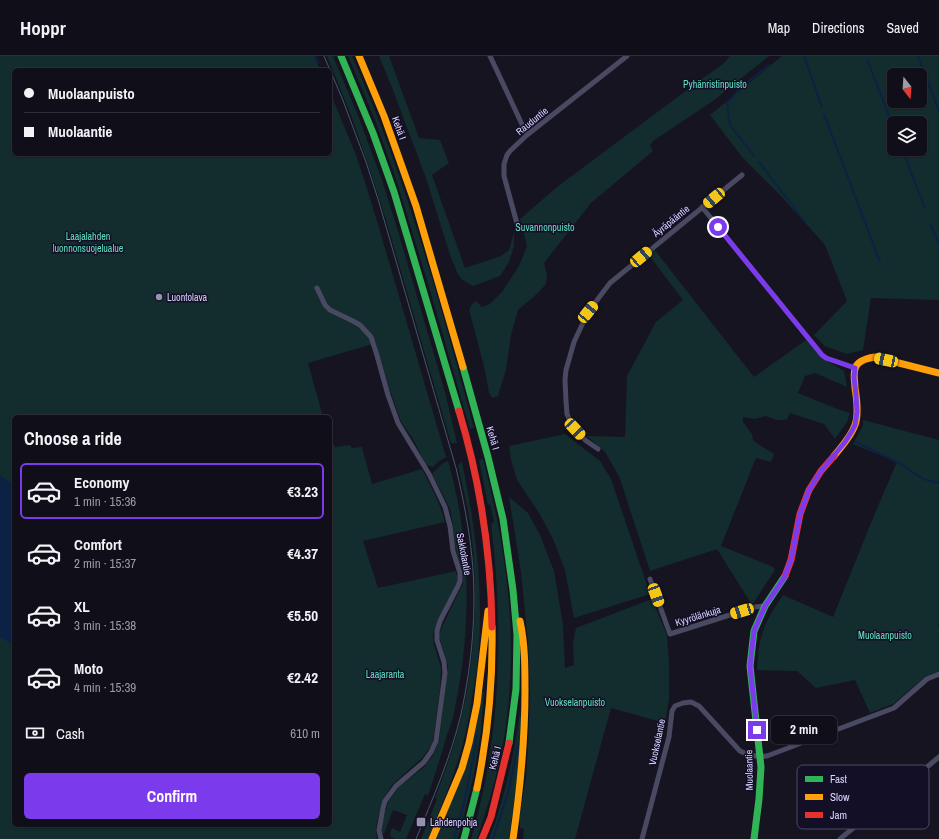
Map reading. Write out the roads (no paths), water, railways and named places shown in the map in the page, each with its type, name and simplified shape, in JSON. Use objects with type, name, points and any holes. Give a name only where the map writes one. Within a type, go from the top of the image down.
[{"type":"main road","name":"Kehä I","points":[[341,56],[369,122],[390,178],[468,442],[480,492],[491,590],[491,692],[480,779],[464,839]]},
{"type":"main road","name":"Kehä I","points":[[359,56],[384,116],[416,206],[483,438],[503,519],[513,590],[517,635],[516,689],[509,746],[491,817],[482,839]]},
{"type":"main road","points":[[855,368],[867,358],[875,357],[939,373]]},
{"type":"main road","name":"Muolaantie","points":[[754,839],[759,799],[760,757],[750,666],[754,631],[765,606],[784,578],[791,560],[800,514],[809,490],[821,471],[845,442],[855,425],[857,412],[854,377],[855,368]]},
{"type":"main road","points":[[432,839],[462,768],[475,718],[480,687],[485,626],[491,590]]},
{"type":"main road","points":[[513,590],[523,634],[526,696],[523,765],[513,839]]},
{"type":"street","points":[[490,56],[527,135]]},
{"type":"street","name":"Rauduntie","points":[[518,226],[504,176],[504,164],[507,155],[527,135],[627,56]]},
{"type":"street","name":"Äyräpääntie","points":[[598,449],[585,440],[575,429],[567,414],[565,380],[566,370],[574,342],[588,312],[610,283],[742,175]]},
{"type":"street","points":[[702,207],[822,355],[826,358],[855,368]]},
{"type":"street","name":"Sakkolantie","points":[[317,288],[325,306],[360,325],[371,337],[398,423],[429,474],[445,507],[450,526],[453,551],[460,573],[460,581],[440,620],[437,631],[437,640],[444,662],[445,673],[436,741],[424,762],[396,786],[385,801],[379,830],[381,839]]},
{"type":"street","name":"Kyyrölänkuja","points":[[650,579],[670,634],[765,606]]},
{"type":"street","points":[[760,757],[770,755],[894,708],[927,679],[939,674]]},
{"type":"street","name":"Vuokselantie","points":[[642,839],[668,738],[672,711],[675,706],[691,702],[699,706],[740,752],[760,757]]},
{"type":"street","points":[[928,765],[939,756]]},
{"type":"street","points":[[840,839],[852,829]]},
{"type":"water","points":[[0,475],[12,484],[12,644],[0,637]]},
{"type":"waterway","points":[[315,56],[318,63]]},
{"type":"waterway","points":[[804,56],[822,107]]},
{"type":"waterway","points":[[918,56],[939,111]]},
{"type":"waterway","points":[[867,59],[889,116]]},
{"type":"waterway","points":[[754,156],[730,125],[727,103],[741,87],[769,65]]},
{"type":"waterway","points":[[824,114],[880,262]]},
{"type":"waterway","points":[[905,156],[925,208]]},
{"type":"waterway","points":[[759,162],[805,222]]},
{"type":"waterway","points":[[931,225],[939,244]]},
{"type":"waterway","points":[[856,442],[899,463],[923,479],[939,483]]},
{"type":"waterway","points":[[454,839],[473,761],[477,734]]},
{"type":"waterway","points":[[493,839],[508,793],[518,744]]},
{"type":"tram line","points":[[324,56],[329,68]]},
{"type":"tram line","points":[[332,75],[366,162],[378,199],[456,468],[466,513],[471,546],[474,617],[471,656],[465,695],[457,730],[447,762],[416,839]]},
{"type":"place","name":"Luontolava","points":[[159,297]]},
{"type":"place","name":"Lahdenpohja","points":[[421,822]]},
{"type":"park label","name":"Pyhänristinpuisto","points":[[715,84]]},
{"type":"park label","name":"Suvannonpuisto","points":[[545,227]]},
{"type":"park label","name":"Laajalahden luonnonsuojelualue","points":[[88,242]]},
{"type":"park label","name":"Muolaanpuisto","points":[[885,635]]},
{"type":"park label","name":"Laajaranta","points":[[385,674]]},
{"type":"park label","name":"Vuokselanpuisto","points":[[575,702]]}]
